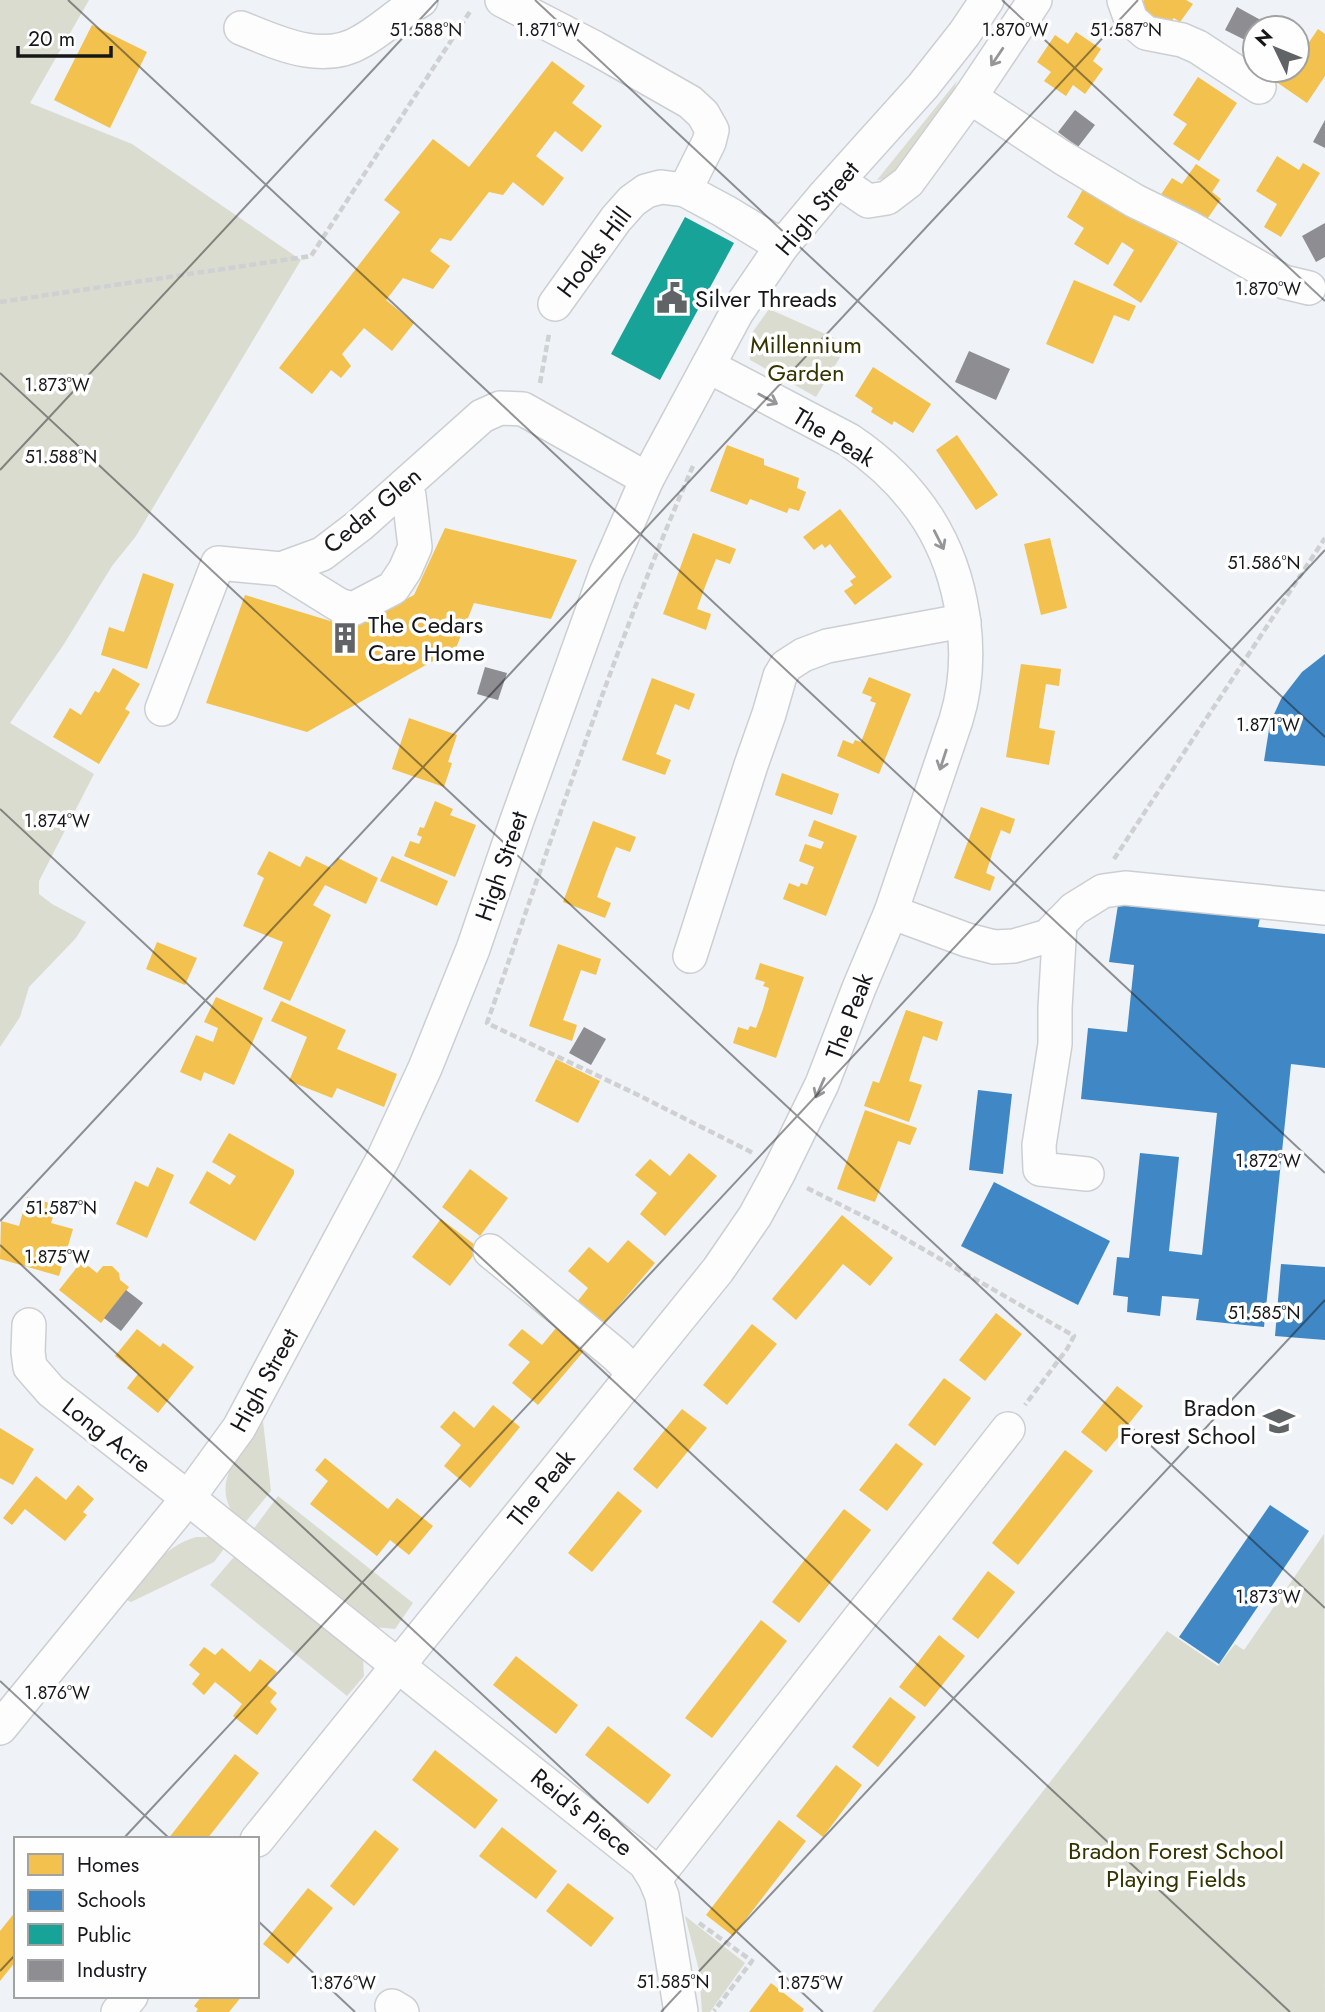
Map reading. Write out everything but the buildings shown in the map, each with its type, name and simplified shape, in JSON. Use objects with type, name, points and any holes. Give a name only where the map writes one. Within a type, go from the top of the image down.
[{"type":"street","points":[[241,27],[294,49],[338,51],[359,44],[406,8],[421,0]]},
{"type":"street","points":[[502,0],[595,48],[690,102],[703,114],[712,130],[709,142],[685,190]]},
{"type":"street","name":"High Street","points":[[0,1728],[188,1498],[239,1428],[383,1159],[425,1068],[473,948],[606,573],[647,479],[737,313],[782,246],[923,86],[987,0]]},
{"type":"street","points":[[839,181],[868,201],[887,198],[908,182],[970,97],[1035,0]]},
{"type":"street","points":[[1124,0],[1131,20],[1146,33],[1182,40],[1198,47],[1259,87]]},
{"type":"street","points":[[970,97],[1135,201],[1190,228],[1284,282],[1308,289]]},
{"type":"street","name":"Hooks Hill","points":[[555,304],[632,201],[646,191],[661,187],[685,190],[782,246]]},
{"type":"street","name":"The Peak","points":[[398,1667],[718,1270],[755,1216],[822,1084],[891,912],[963,699],[966,676],[964,622],[948,559],[928,519],[868,453],[849,440],[708,366]]},
{"type":"street","name":"Cedar Glen","points":[[162,709],[218,563],[281,569],[322,554],[360,525],[482,416],[500,408],[523,410],[647,479]]},
{"type":"street","points":[[281,569],[339,605],[353,609],[393,588],[415,547],[409,496],[405,485]]},
{"type":"street","points":[[690,956],[780,676],[786,666],[803,655],[827,646],[964,622]]},
{"type":"street","points":[[891,912],[994,947],[1014,946],[1048,936],[1074,909],[1093,897],[1103,891],[1125,888],[1325,908]]},
{"type":"street","points":[[1060,923],[1055,1044],[1040,1145],[1040,1170],[1087,1174]]},
{"type":"street","points":[[490,1251],[634,1373]]},
{"type":"street","name":"Long Acre","points":[[29,1325],[28,1352],[15,1367],[51,1391],[188,1498]]},
{"type":"street","points":[[681,2012],[658,1888],[1008,1429]]},
{"type":"street","name":"Reid's Piece","points":[[188,1498],[619,1841],[645,1863],[658,1888]]},
{"type":"street","points":[[259,1838],[398,1667]]},
{"type":"street","points":[[118,2012],[129,1998]]},
{"type":"path","points":[[0,302],[311,256],[477,0]]},
{"type":"path","points":[[534,415],[555,304]]},
{"type":"path","points":[[696,459],[665,531],[591,728],[487,1023],[762,1158],[778,1174],[883,1226],[1074,1335],[1068,1349],[1008,1429]]},
{"type":"path","points":[[1093,897],[1103,876],[1325,538]]},
{"type":"path","points":[[658,1888],[752,1961],[713,2012]]},
{"type":"green space","points":[[0,0],[89,0],[30,103],[132,144],[301,260],[136,536],[112,566],[64,644],[10,723],[94,774],[39,881],[39,894],[86,922],[76,938],[29,987],[20,1017],[0,1047]]},
{"type":"green space","points":[[957,81],[950,99],[898,171],[885,179],[877,180]]},
{"type":"green space","name":"Millennium Garden","points":[[769,309],[848,344],[816,397],[750,360],[749,337]]},
{"type":"green space","points":[[263,1421],[271,1491],[243,1525],[226,1498],[226,1484],[236,1459]]},
{"type":"green space","points":[[278,1496],[413,1603],[395,1629],[375,1627],[252,1531]]},
{"type":"green space","name":"Bradon Forest School Playing Fields","points":[[1324,1534],[1325,2012],[872,2012],[1167,1631],[1218,1666],[1235,1644],[1244,1650]]},
{"type":"green space","points":[[196,1537],[229,1542],[214,1562],[131,1602],[125,1599],[165,1554]]},
{"type":"green space","points":[[239,1551],[363,1659],[364,1676],[347,1696],[210,1585]]},
{"type":"green space","points":[[685,1916],[745,1963],[710,2012],[702,2012],[699,1970]]},
{"type":"place","name":"Silver Threads","points":[[672,298]]},
{"type":"place","name":"The Cedars Care Home","points":[[345,638]]},
{"type":"place","name":"Bradon Forest School","points":[[1279,1421]]}]
